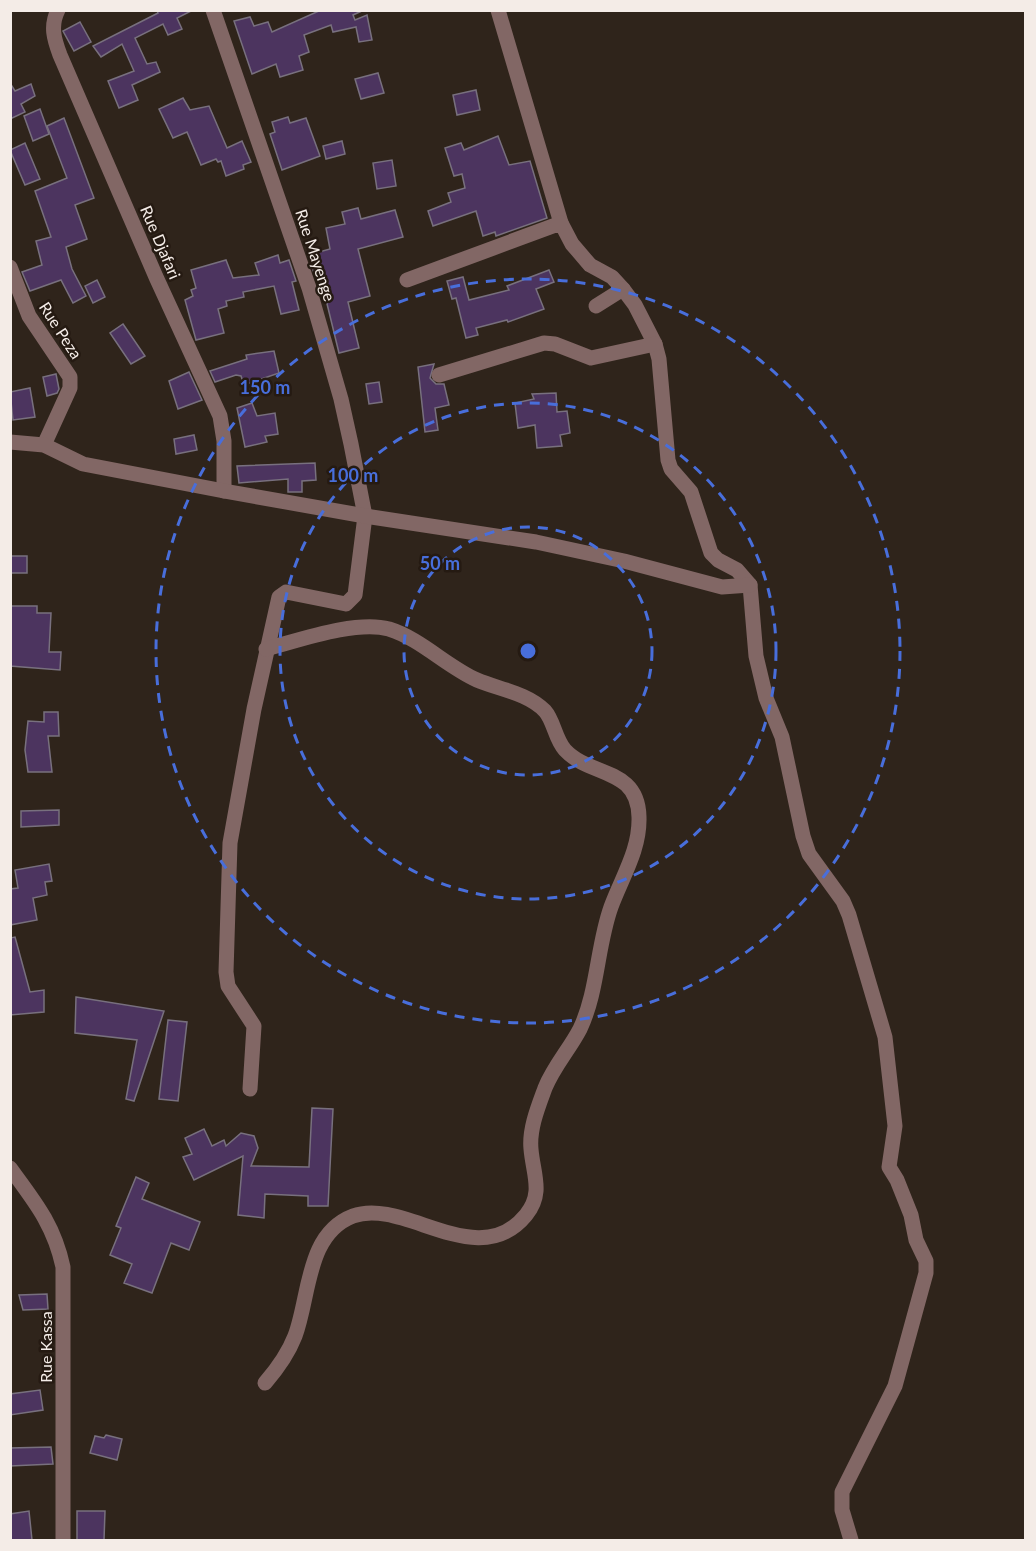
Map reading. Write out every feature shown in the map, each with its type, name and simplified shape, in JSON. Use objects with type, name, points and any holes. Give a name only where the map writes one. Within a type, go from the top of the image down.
[{"type":"street","name":"Rue Djafari","points":[[58,10],[53,20],[53,37],[60,55],[156,277],[220,416],[224,441],[225,491]]},
{"type":"street","name":"Rue Mayenge","points":[[213,10],[309,288],[341,399],[365,516],[356,589],[351,601],[346,604],[292,593],[283,594],[276,605],[266,649]]},
{"type":"street","points":[[498,10],[561,223],[572,244],[590,265],[612,277],[635,305],[655,344],[659,359],[668,460],[671,469],[691,492],[706,531],[709,549],[718,560],[737,570],[750,585],[756,656],[766,698],[782,737],[803,836],[809,854],[843,901],[849,915],[885,1036],[895,1126],[888,1162],[904,1194],[916,1240],[926,1261],[926,1273],[895,1386],[842,1491],[842,1510],[851,1540]]},
{"type":"street","points":[[407,280],[561,223]]},
{"type":"street","name":"Rue Peza","points":[[10,267],[29,315],[70,377],[70,388],[44,445]]},
{"type":"street","points":[[596,306],[623,289]]},
{"type":"street","points":[[439,375],[544,343],[555,344],[591,358],[655,344]]},
{"type":"street","points":[[10,442],[44,445],[83,464],[365,516],[536,542],[722,586],[750,585]]},
{"type":"street","points":[[250,1089],[254,1026],[228,986],[226,972],[230,843],[266,649],[324,634],[369,627],[388,629],[404,635],[475,679],[528,699],[546,712],[564,749],[625,783],[636,799],[639,818],[631,862],[611,907],[599,965],[580,1028],[552,1070],[533,1127],[531,1149],[536,1171],[537,1194],[526,1215],[507,1231],[490,1238],[471,1238],[376,1213],[353,1216],[322,1241],[310,1274],[296,1335],[282,1363],[265,1383]]},
{"type":"street","name":"Rue Kassa","points":[[10,1168],[48,1219],[58,1242],[63,1267],[63,1540]]},
{"type":"building","points":[[157,10],[193,10],[177,18],[182,29],[168,35],[163,24],[135,38],[147,64],[156,62],[160,72],[132,85],[138,100],[119,108],[108,81],[134,71],[122,44],[101,57],[93,46],[158,13]]},
{"type":"building","points":[[321,10],[364,10],[353,15],[355,20],[367,15],[372,40],[359,42],[356,27],[333,32],[331,25],[304,35],[309,52],[299,56],[303,70],[280,77],[276,64],[252,74],[234,21],[250,17],[254,26],[268,22],[272,32]]},
{"type":"building","points":[[80,22],[91,42],[74,51],[63,31]]},
{"type":"building","points":[[378,73],[384,93],[361,99],[355,79]]},
{"type":"building","points":[[10,83],[15,91],[31,84],[35,96],[21,104],[25,112],[10,119]]},
{"type":"building","points":[[476,90],[480,110],[457,115],[453,95]]},
{"type":"building","points":[[183,98],[190,110],[209,106],[227,148],[242,141],[251,162],[243,165],[244,169],[226,176],[221,161],[218,162],[216,159],[201,165],[187,132],[173,138],[159,109]]},
{"type":"building","points":[[40,109],[49,134],[33,141],[24,116]]},
{"type":"building","points":[[288,117],[290,123],[306,118],[320,156],[282,170],[270,134],[275,132],[272,122]]},
{"type":"building","points":[[64,118],[94,198],[75,205],[87,239],[66,247],[72,269],[86,296],[73,303],[61,280],[30,291],[22,272],[42,265],[36,241],[51,237],[35,191],[67,178],[47,126]]},
{"type":"building","points":[[498,136],[509,165],[530,161],[547,218],[496,236],[495,232],[483,236],[476,211],[433,226],[428,211],[451,202],[448,193],[465,188],[462,174],[454,176],[445,148],[461,143],[464,150]]},
{"type":"building","points":[[342,141],[345,154],[326,159],[323,146]]},
{"type":"building","points":[[25,143],[40,179],[25,185],[10,150]]},
{"type":"building","points":[[392,160],[396,186],[377,189],[373,163]]},
{"type":"building","points":[[358,208],[361,219],[395,210],[403,237],[358,249],[370,296],[348,302],[359,348],[339,353],[320,275],[315,276],[308,255],[330,249],[326,228],[345,224],[342,212]]},
{"type":"building","points":[[278,255],[280,263],[289,260],[296,281],[292,282],[299,310],[281,314],[274,286],[243,292],[244,297],[226,301],[227,306],[218,309],[224,333],[196,340],[185,300],[193,296],[191,290],[196,288],[191,270],[226,260],[233,278],[259,275],[255,263]]},
{"type":"building","points":[[549,270],[554,282],[536,289],[544,309],[508,322],[507,320],[476,328],[478,335],[466,338],[456,298],[452,299],[447,281],[463,277],[469,300],[509,290],[507,286]]},
{"type":"building","points":[[97,280],[105,297],[93,303],[85,286]]},
{"type":"building","points":[[123,324],[145,356],[131,364],[110,333]]},
{"type":"building","points":[[274,351],[279,373],[244,385],[241,376],[236,375],[215,382],[210,371],[247,359],[246,355]]},
{"type":"building","points":[[434,364],[430,378],[436,384],[444,384],[449,405],[435,408],[438,430],[425,432],[418,367]]},
{"type":"building","points":[[189,372],[202,400],[178,409],[169,381]]},
{"type":"building","points":[[56,374],[59,389],[57,393],[47,396],[43,377]]},
{"type":"building","points":[[379,382],[382,402],[369,404],[366,384]]},
{"type":"building","points":[[30,388],[35,417],[13,420],[10,392]]},
{"type":"building","points":[[556,393],[557,412],[567,411],[570,433],[560,435],[562,446],[537,448],[535,425],[518,428],[515,403],[534,399],[532,394]]},
{"type":"building","points":[[252,403],[257,416],[275,413],[278,434],[265,436],[267,442],[245,447],[237,408]]},
{"type":"building","points":[[194,435],[197,450],[176,454],[174,439]]},
{"type":"building","points":[[315,463],[316,480],[302,481],[302,492],[288,492],[288,479],[239,483],[237,466]]},
{"type":"building","points":[[10,556],[27,556],[27,573],[10,573]]},
{"type":"building","points":[[10,606],[37,606],[37,613],[51,613],[49,652],[61,652],[60,670],[10,666]]},
{"type":"building","points":[[44,712],[58,712],[59,736],[48,736],[52,772],[28,772],[25,750],[28,721],[44,722]]},
{"type":"building","points":[[59,810],[59,825],[21,827],[21,811]]},
{"type":"building","points":[[49,864],[52,881],[45,882],[47,895],[33,898],[37,920],[10,925],[10,889],[18,888],[15,870]]},
{"type":"building","points":[[15,937],[30,992],[44,990],[44,1012],[10,1015],[10,938]]},
{"type":"building","points":[[76,997],[164,1011],[134,1101],[126,1099],[137,1040],[75,1033]]},
{"type":"building","points":[[168,1020],[187,1022],[178,1101],[159,1099]]},
{"type":"building","points":[[312,1108],[333,1109],[328,1206],[308,1206],[308,1196],[265,1194],[264,1218],[238,1215],[243,1156],[194,1180],[183,1157],[192,1154],[185,1138],[204,1129],[212,1146],[224,1140],[226,1146],[241,1133],[254,1136],[258,1148],[251,1166],[309,1167]]},
{"type":"building","points":[[136,1177],[149,1183],[142,1199],[200,1222],[189,1250],[171,1243],[152,1293],[124,1283],[132,1264],[110,1255],[121,1228],[116,1226]]},
{"type":"building","points":[[47,1294],[48,1309],[23,1310],[19,1295]]},
{"type":"building","points":[[40,1390],[43,1410],[10,1415],[10,1394]]},
{"type":"building","points":[[106,1435],[122,1439],[117,1460],[90,1453],[95,1436],[104,1438]]},
{"type":"building","points":[[51,1447],[53,1464],[10,1466],[10,1448]]},
{"type":"building","points":[[29,1511],[32,1540],[10,1540],[10,1514]]},
{"type":"building","points":[[77,1511],[105,1511],[104,1540],[77,1540]]}]
